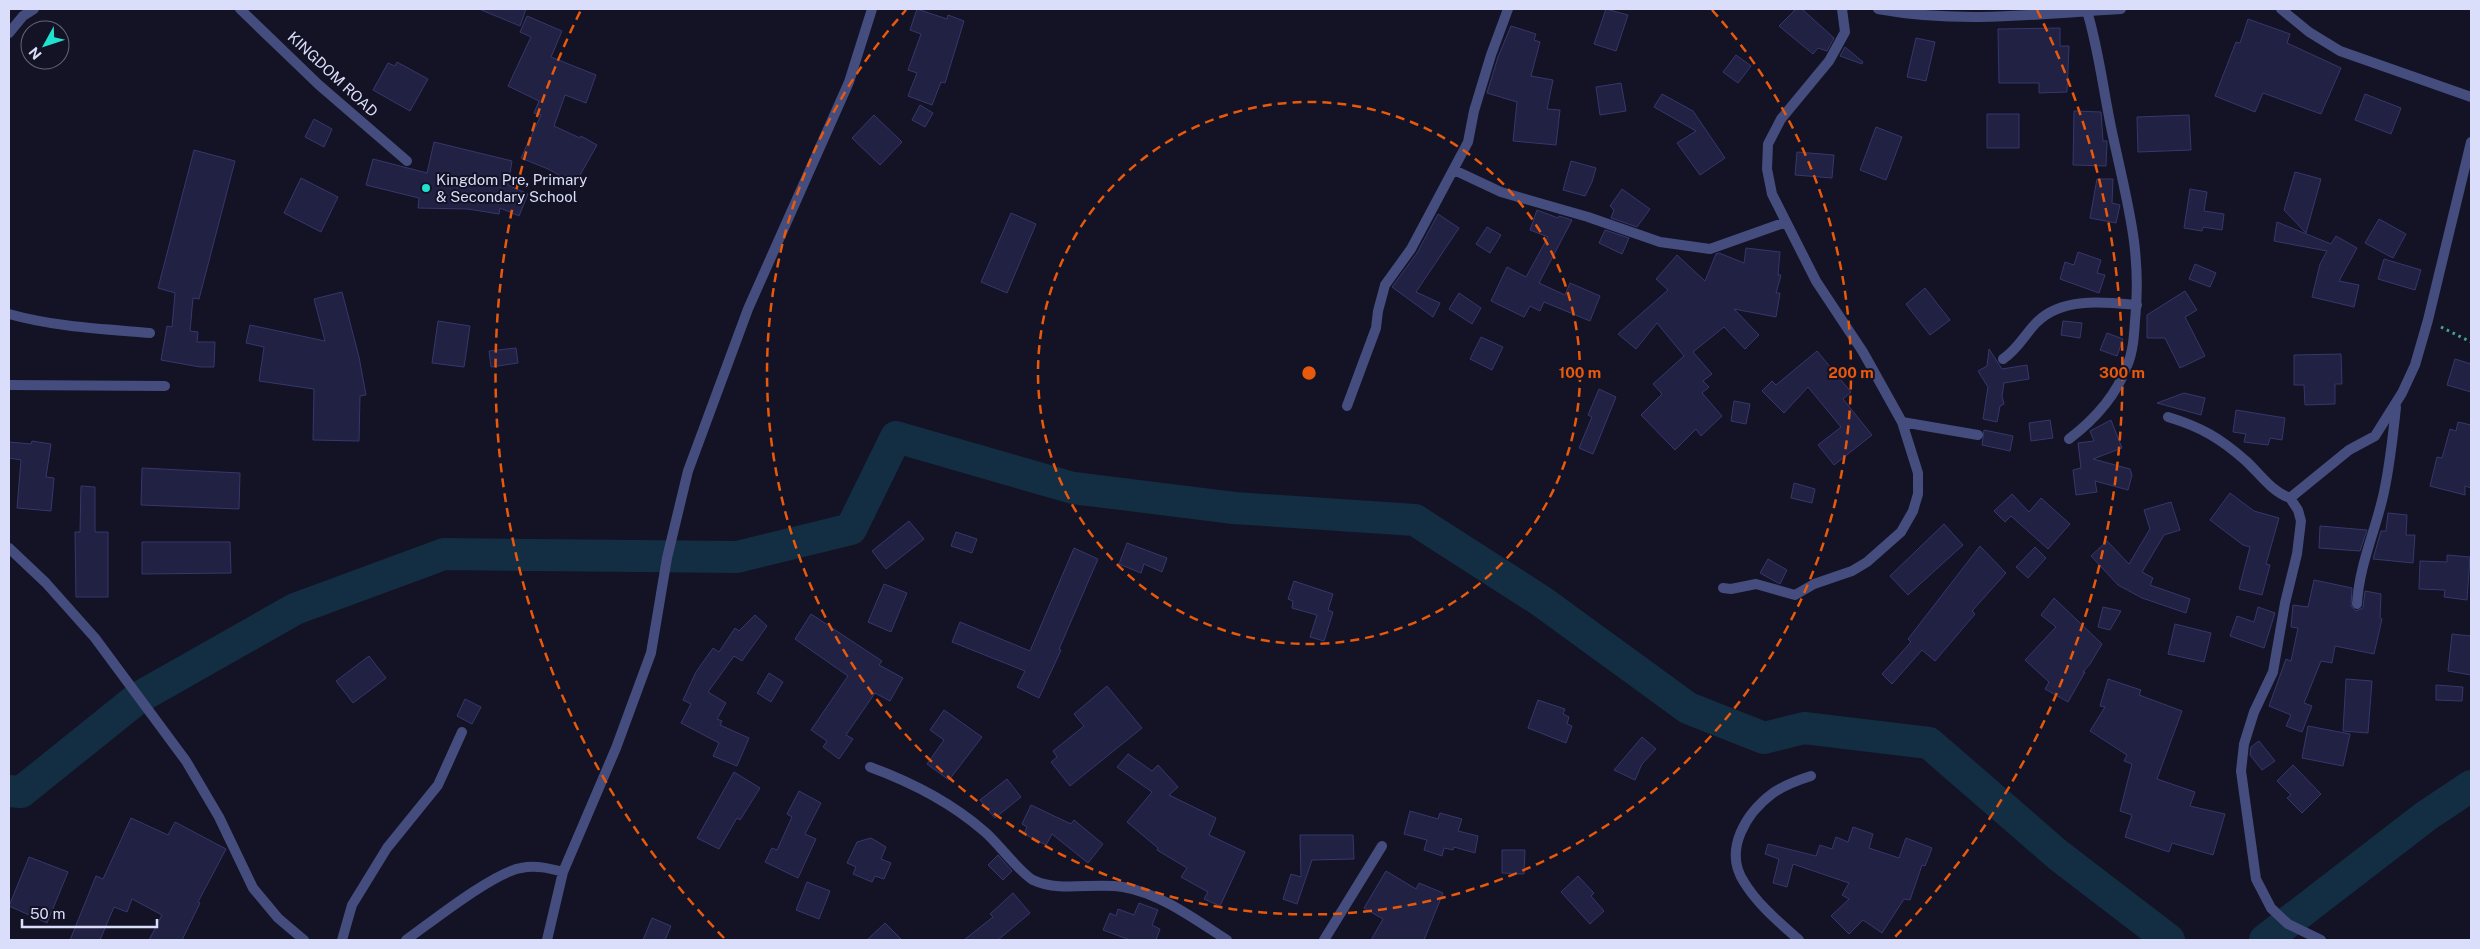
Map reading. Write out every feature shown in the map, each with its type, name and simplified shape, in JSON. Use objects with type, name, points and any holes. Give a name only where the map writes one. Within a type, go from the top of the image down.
[{"type":"street","points":[[9,33],[23,16],[34,9]]},
{"type":"street","name":"KINGDOM ROAD","points":[[240,9],[319,85],[407,161]]},
{"type":"street","points":[[547,940],[563,872],[616,748],[651,653],[667,558],[688,471],[748,309],[849,82],[872,9]]},
{"type":"street","points":[[1347,406],[1376,328],[1378,311],[1385,285],[1411,249],[1468,142],[1474,111],[1491,55],[1508,9]]},
{"type":"street","points":[[1722,588],[1731,589],[1756,584],[1795,595],[1825,579],[1852,570],[1867,562],[1900,532],[1913,511],[1918,494],[1918,473],[1902,422],[1863,352],[1816,281],[1772,194],[1767,169],[1768,144],[1781,119],[1824,67],[1845,32],[1842,9]]},
{"type":"street","points":[[1878,9],[1910,15],[1961,18],[2121,9]]},
{"type":"street","points":[[2281,9],[2309,32],[2340,51],[2471,97]]},
{"type":"street","points":[[2069,439],[2089,423],[2105,405],[2128,366],[2137,305],[2138,265],[2132,224],[2113,139],[2095,39],[2086,11]]},
{"type":"street","points":[[2290,498],[2349,450],[2375,436],[2396,404],[2415,365],[2428,320],[2471,142]]},
{"type":"street","points":[[1454,170],[1500,192],[1588,217],[1660,242],[1710,249],[1786,222]]},
{"type":"street","points":[[2003,359],[2019,346],[2048,312],[2057,308],[2069,305],[2105,303],[2137,305]]},
{"type":"street","points":[[9,314],[29,319],[86,327],[150,333]]},
{"type":"street","points":[[9,385],[165,386]]},
{"type":"street","points":[[2357,604],[2361,569],[2384,492],[2391,453],[2396,404]]},
{"type":"street","points":[[2168,417],[2207,430],[2221,440],[2279,494],[2290,498],[2298,510],[2301,522],[2297,554],[2283,611],[2273,672],[2254,712],[2244,744],[2241,771],[2256,879],[2271,908],[2288,924],[2321,940]]},
{"type":"street","points":[[1902,422],[1978,435]]},
{"type":"street","points":[[9,548],[46,583],[95,638],[186,761],[219,817],[253,888],[278,918],[304,940]]},
{"type":"street","points":[[342,940],[352,905],[387,848],[438,785],[462,732]]},
{"type":"street","points":[[870,768],[923,790],[952,807],[984,831],[1032,879],[1047,885],[1123,887],[1152,895],[1227,940]]},
{"type":"street","points":[[1799,940],[1761,905],[1742,880],[1735,859],[1737,840],[1745,824],[1759,807],[1772,794],[1789,784],[1811,776]]},
{"type":"street","points":[[1324,940],[1382,846]]},
{"type":"street","points":[[406,940],[465,898],[518,868],[537,866],[563,872]]},
{"type":"path","points":[[2428,320],[2471,342]]},
{"type":"building","points":[[479,9],[526,9],[520,26]]},
{"type":"building","points":[[917,9],[947,19],[948,15],[964,21],[945,83],[941,82],[932,105],[908,96],[917,73],[908,70],[921,34],[910,30]]},
{"type":"building","points":[[1606,9],[1628,15],[1616,51],[1594,44]]},
{"type":"building","points":[[1796,9],[1802,9],[1834,38],[1827,51],[1818,48],[1813,54],[1779,26]]},
{"type":"building","points":[[527,16],[562,31],[551,57],[596,75],[586,103],[565,95],[554,126],[580,138],[581,136],[597,145],[575,184],[548,169],[521,158],[541,115],[534,113],[539,101],[508,86],[531,37],[520,32]]},
{"type":"building","points":[[2248,19],[2290,34],[2287,43],[2341,68],[2321,114],[2263,93],[2255,112],[2215,96],[2236,42],[2240,43]]},
{"type":"building","points":[[1511,26],[1536,34],[1534,40],[1540,42],[1531,76],[1553,80],[1547,109],[1560,110],[1556,145],[1513,141],[1517,102],[1487,93],[1498,57]]},
{"type":"building","points":[[2060,28],[2060,46],[2069,46],[2067,92],[2039,93],[2039,83],[1999,83],[1998,29]]},
{"type":"building","points":[[1916,38],[1935,42],[1926,81],[1907,77]]},
{"type":"building","points":[[1845,47],[1863,62],[1862,64],[1840,56]]},
{"type":"building","points":[[1736,55],[1751,66],[1738,83],[1723,72]]},
{"type":"building","points":[[397,62],[428,79],[410,111],[373,90],[388,63],[395,66]]},
{"type":"building","points":[[1621,83],[1626,111],[1600,115],[1596,87]]},
{"type":"building","points":[[1662,94],[1693,111],[1725,158],[1700,175],[1677,143],[1696,131],[1654,107]]},
{"type":"building","points":[[2365,94],[2401,108],[2391,134],[2355,120]]},
{"type":"building","points":[[920,105],[933,113],[925,127],[912,120]]},
{"type":"building","points":[[2074,111],[2101,112],[2103,141],[2107,141],[2106,166],[2073,165]]},
{"type":"building","points":[[1987,114],[2019,114],[2019,148],[1987,148]]},
{"type":"building","points":[[874,115],[902,142],[880,165],[852,138]]},
{"type":"building","points":[[2189,115],[2191,150],[2138,152],[2137,117]]},
{"type":"building","points":[[314,119],[332,129],[324,147],[305,137]]},
{"type":"building","points":[[1876,127],[1902,137],[1886,180],[1860,170]]},
{"type":"building","points":[[434,142],[512,161],[508,185],[528,194],[519,216],[500,208],[499,214],[468,209],[418,208],[419,198],[366,185],[373,159],[427,173]]},
{"type":"building","points":[[194,150],[235,161],[199,299],[193,298],[190,331],[198,332],[197,342],[215,342],[214,367],[200,367],[161,360],[167,326],[172,327],[175,293],[158,288]]},
{"type":"building","points":[[1797,152],[1834,155],[1832,178],[1795,175]]},
{"type":"building","points":[[1571,161],[1596,168],[1585,196],[1563,190]]},
{"type":"building","points":[[2295,172],[2321,179],[2306,233],[2284,210]]},
{"type":"building","points":[[301,178],[338,197],[321,232],[284,213]]},
{"type":"building","points":[[2097,179],[2113,179],[2112,203],[2120,205],[2116,223],[2090,218]]},
{"type":"building","points":[[1622,189],[1650,209],[1637,227],[1611,218],[1614,210],[1610,206]]},
{"type":"building","points":[[2190,189],[2207,192],[2204,211],[2224,214],[2222,230],[2203,227],[2202,231],[2184,228]]},
{"type":"building","points":[[1537,210],[1558,218],[1559,216],[1572,220],[1539,283],[1565,295],[1570,283],[1600,296],[1590,321],[1544,302],[1540,311],[1530,306],[1524,317],[1491,301],[1507,267],[1526,277],[1548,237],[1530,230]]},
{"type":"building","points":[[1011,213],[1036,224],[1007,293],[981,282]]},
{"type":"building","points":[[1438,214],[1459,228],[1416,292],[1440,303],[1433,317],[1392,287],[1417,253]]},
{"type":"building","points":[[2379,219],[2406,234],[2393,258],[2365,243]]},
{"type":"building","points":[[2277,222],[2331,244],[2336,236],[2357,248],[2339,281],[2359,285],[2354,307],[2312,297],[2320,264],[2327,251],[2274,241]]},
{"type":"building","points":[[1487,227],[1501,235],[1490,253],[1476,244]]},
{"type":"building","points":[[1605,230],[1629,238],[1622,254],[1599,243]]},
{"type":"building","points":[[1746,248],[1780,252],[1778,275],[1781,275],[1776,293],[1780,293],[1776,317],[1734,309],[1759,335],[1745,349],[1724,327],[1693,352],[1712,374],[1703,381],[1709,387],[1702,393],[1722,416],[1701,436],[1696,429],[1675,450],[1641,415],[1662,394],[1653,384],[1684,356],[1657,323],[1636,349],[1618,334],[1668,290],[1656,279],[1677,255],[1705,281],[1716,254],[1719,253],[1744,263]]},
{"type":"building","points":[[2078,252],[2101,260],[2097,273],[2105,275],[2099,293],[2060,279],[2065,262],[2074,265]]},
{"type":"building","points":[[2384,259],[2421,270],[2415,290],[2378,279]]},
{"type":"building","points":[[2195,264],[2216,273],[2210,287],[2189,279]]},
{"type":"building","points":[[1925,288],[1950,320],[1930,335],[1906,304]]},
{"type":"building","points":[[2185,291],[2197,310],[2185,317],[2205,356],[2180,368],[2165,338],[2147,338],[2147,315]]},
{"type":"building","points":[[342,292],[359,357],[366,395],[360,396],[359,441],[313,440],[314,389],[259,381],[264,347],[246,343],[250,325],[325,341],[314,299]]},
{"type":"building","points":[[1459,293],[1481,308],[1472,324],[1449,309]]},
{"type":"building","points":[[438,321],[470,326],[464,367],[432,363]]},
{"type":"building","points":[[2063,321],[2082,323],[2080,338],[2061,335]]},
{"type":"building","points":[[2107,333],[2123,339],[2117,356],[2100,350]]},
{"type":"building","points":[[1481,337],[1503,347],[1492,370],[1470,359]]},
{"type":"building","points":[[516,348],[518,363],[491,367],[489,351]]},
{"type":"building","points":[[1989,349],[2002,369],[2027,365],[2029,379],[2004,383],[2002,396],[2004,404],[2000,406],[1997,422],[1983,419],[1988,387],[1978,371],[1987,366]]},
{"type":"building","points":[[1817,351],[1851,392],[1843,399],[1872,435],[1834,465],[1818,445],[1841,427],[1808,387],[1784,413],[1762,391],[1772,381],[1776,385]]},
{"type":"building","points":[[2341,354],[2342,384],[2335,384],[2335,404],[2305,405],[2304,385],[2294,385],[2294,355]]},
{"type":"building","points":[[2455,359],[2471,364],[2471,392],[2447,385]]},
{"type":"building","points":[[1599,389],[1616,397],[1593,454],[1579,448],[1592,417],[1588,415]]},
{"type":"building","points":[[2184,393],[2205,398],[2201,415],[2157,403]]},
{"type":"building","points":[[1734,401],[1750,404],[1746,424],[1731,421]]},
{"type":"building","points":[[2236,410],[2285,418],[2282,440],[2270,438],[2268,445],[2244,442],[2246,434],[2233,432]]},
{"type":"building","points":[[2050,420],[2053,438],[2031,441],[2029,423]]},
{"type":"building","points":[[2111,420],[2122,448],[2093,459],[2130,469],[2132,475],[2128,490],[2095,481],[2097,492],[2076,495],[2073,470],[2081,468],[2078,443],[2094,441],[2090,431]]},
{"type":"building","points":[[2458,422],[2471,425],[2471,488],[2465,486],[2465,495],[2430,486],[2437,457],[2442,458],[2450,429],[2456,431]]},
{"type":"building","points":[[1984,430],[2013,436],[2010,451],[1982,445]]},
{"type":"building","points":[[32,441],[51,444],[46,477],[54,478],[51,511],[17,508],[21,460],[9,458],[9,442],[31,444]]},
{"type":"building","points":[[142,468],[240,473],[239,509],[141,505]]},
{"type":"building","points":[[1794,483],[1815,489],[1812,503],[1791,498]]},
{"type":"building","points":[[81,486],[95,487],[95,532],[108,532],[108,597],[76,597],[75,532],[80,532]]},
{"type":"building","points":[[2230,493],[2254,511],[2279,518],[2266,564],[2270,565],[2262,595],[2239,589],[2250,547],[2243,545],[2210,520]]},
{"type":"building","points":[[2012,494],[2029,512],[2041,498],[2070,524],[2048,549],[2011,516],[2005,522],[1994,511]]},
{"type":"building","points":[[2171,502],[2180,530],[2164,535],[2142,572],[2153,578],[2150,585],[2190,599],[2186,613],[2142,598],[2118,585],[2091,556],[2107,541],[2129,564],[2150,529],[2144,510]]},
{"type":"building","points":[[2388,513],[2407,515],[2406,535],[2415,535],[2413,563],[2373,559],[2381,531],[2386,531]]},
{"type":"building","points":[[909,521],[924,539],[886,569],[872,551]]},
{"type":"building","points":[[1944,524],[1963,545],[1908,595],[1890,576]]},
{"type":"building","points":[[2320,526],[2367,530],[2360,551],[2319,548]]},
{"type":"building","points":[[956,532],[977,539],[972,553],[951,546]]},
{"type":"building","points":[[142,542],[230,542],[231,573],[142,574]]},
{"type":"building","points":[[1127,543],[1167,558],[1162,572],[1144,564],[1141,573],[1119,564]]},
{"type":"building","points":[[1980,546],[2006,573],[1972,611],[1975,614],[1935,661],[1922,650],[1892,684],[1882,674],[1911,642],[1908,639]]},
{"type":"building","points":[[2035,547],[2046,558],[2028,578],[2016,567]]},
{"type":"building","points":[[1074,548],[1098,559],[1039,698],[1017,687],[1025,671],[952,642],[960,622],[1030,651]]},
{"type":"building","points":[[2447,555],[2470,557],[2467,600],[2444,597],[2445,590],[2419,589],[2420,561],[2447,562]]},
{"type":"building","points":[[1768,559],[1787,570],[1780,584],[1760,573]]},
{"type":"building","points":[[2314,580],[2352,588],[2351,606],[2356,611],[2363,608],[2365,591],[2381,594],[2380,618],[2382,619],[2374,654],[2335,646],[2332,663],[2321,661],[2304,703],[2312,706],[2302,732],[2286,726],[2291,715],[2269,706],[2286,659],[2291,661],[2298,628],[2291,627],[2293,605],[2308,607]]},
{"type":"building","points":[[1294,581],[1333,594],[1328,610],[1333,612],[1324,641],[1310,637],[1317,615],[1292,608],[1293,601],[1288,599]]},
{"type":"building","points":[[884,584],[907,593],[891,632],[868,622]]},
{"type":"building","points":[[2054,598],[2102,644],[2083,672],[2085,672],[2068,702],[2045,689],[2049,682],[2025,660],[2056,627],[2041,615]]},
{"type":"building","points":[[2103,607],[2121,611],[2110,630],[2098,627]]},
{"type":"building","points":[[2258,607],[2275,613],[2264,648],[2230,636],[2237,616],[2254,622]]},
{"type":"building","points":[[811,614],[882,661],[879,665],[903,678],[890,701],[875,693],[846,735],[853,739],[839,759],[823,747],[827,741],[811,730],[848,676],[795,639]]},
{"type":"building","points":[[755,615],[767,626],[742,661],[734,656],[708,692],[726,703],[717,719],[722,721],[720,725],[749,738],[737,766],[713,756],[719,743],[681,723],[691,704],[683,700],[696,672],[713,648],[719,652],[735,628],[739,631]]},
{"type":"building","points":[[2175,624],[2211,633],[2204,662],[2168,654]]},
{"type":"building","points":[[2452,634],[2471,636],[2471,675],[2448,671]]},
{"type":"building","points":[[369,656],[386,678],[353,703],[336,681]]},
{"type":"building","points":[[769,673],[783,682],[771,702],[757,693]]},
{"type":"building","points":[[2108,679],[2141,690],[2139,695],[2182,711],[2157,779],[2195,792],[2190,806],[2225,814],[2213,855],[2172,843],[2169,852],[2125,837],[2132,815],[2120,811],[2132,764],[2124,761],[2127,755],[2090,731],[2105,707],[2100,706]]},
{"type":"building","points":[[2346,679],[2372,681],[2368,733],[2343,731]]},
{"type":"building","points":[[2436,685],[2463,687],[2462,701],[2436,700]]},
{"type":"building","points":[[1107,686],[1142,728],[1070,786],[1051,762],[1057,757],[1053,751],[1084,726],[1074,714]]},
{"type":"building","points":[[465,699],[481,707],[472,724],[457,716]]},
{"type":"building","points":[[1538,700],[1565,709],[1563,714],[1569,717],[1567,724],[1572,726],[1566,743],[1528,728]]},
{"type":"building","points":[[944,710],[982,737],[949,780],[927,764],[944,740],[930,730]]},
{"type":"building","points":[[2308,726],[2350,734],[2343,766],[2302,758]]},
{"type":"building","points":[[1642,737],[1656,749],[1642,764],[1635,780],[1614,770]]},
{"type":"building","points":[[2259,741],[2275,761],[2262,770],[2250,755],[2251,747]]},
{"type":"building","points":[[1128,754],[1152,771],[1158,765],[1178,787],[1169,795],[1216,818],[1209,835],[1245,852],[1220,906],[1204,899],[1208,892],[1181,877],[1187,868],[1157,850],[1158,848],[1127,822],[1152,792],[1117,767]]},
{"type":"building","points":[[2293,765],[2321,794],[2302,813],[2287,798],[2291,795],[2277,781]]},
{"type":"building","points":[[734,772],[760,788],[740,820],[737,818],[719,849],[697,838]]},
{"type":"building","points":[[1007,779],[1021,797],[995,818],[980,800]]},
{"type":"building","points":[[799,791],[821,803],[805,834],[816,839],[798,878],[765,862],[772,848],[777,850],[792,817],[787,814]]},
{"type":"building","points":[[1031,805],[1071,824],[1074,820],[1103,844],[1088,863],[1052,834],[1046,845],[1024,834],[1027,827],[1022,824]]},
{"type":"building","points":[[1410,811],[1438,819],[1440,813],[1462,819],[1458,831],[1478,836],[1475,853],[1454,847],[1453,850],[1444,848],[1442,856],[1424,850],[1427,840],[1404,834]]},
{"type":"building","points":[[131,818],[168,835],[175,822],[226,849],[198,902],[200,903],[182,940],[149,940],[162,915],[132,899],[127,912],[114,907],[100,940],[70,940],[96,876],[103,879]]},
{"type":"building","points":[[1853,827],[1873,834],[1869,848],[1899,858],[1906,838],[1932,848],[1925,866],[1922,865],[1910,900],[1904,899],[1882,933],[1863,920],[1849,934],[1831,916],[1849,899],[1842,895],[1849,883],[1793,864],[1787,887],[1773,883],[1779,859],[1765,854],[1768,844],[1816,856],[1820,845],[1832,849],[1836,837],[1848,842]]},
{"type":"building","points":[[1300,835],[1353,835],[1354,859],[1312,860],[1297,904],[1283,899],[1291,874],[1301,877]]},
{"type":"building","points":[[871,838],[886,847],[881,859],[891,863],[884,879],[875,876],[872,882],[853,874],[856,867],[847,863],[857,842]]},
{"type":"building","points":[[1502,850],[1525,850],[1524,874],[1502,873]]},
{"type":"building","points":[[998,855],[1012,871],[1003,880],[988,865]]},
{"type":"building","points":[[29,857],[68,872],[47,923],[9,906]]},
{"type":"building","points":[[1386,871],[1416,889],[1419,883],[1443,893],[1424,940],[1371,940],[1383,919],[1364,908]]},
{"type":"building","points":[[1578,876],[1594,893],[1591,896],[1604,911],[1590,924],[1561,892]]},
{"type":"building","points":[[807,882],[830,891],[819,919],[796,910]]},
{"type":"building","points":[[1013,893],[1030,913],[998,940],[964,940],[993,917],[990,914]]},
{"type":"building","points":[[1139,903],[1158,910],[1152,925],[1160,929],[1156,940],[1130,940],[1103,930],[1110,913],[1116,916],[1118,909],[1134,915]]},
{"type":"building","points":[[652,918],[671,926],[665,940],[643,940]]},
{"type":"building","points":[[885,923],[902,940],[867,940]]},
{"type":"waterway","points":[[9,791],[21,792],[138,698],[295,609],[444,554],[737,557],[851,529],[896,437],[1073,488],[1234,508],[1415,520],[1541,601],[1688,708],[1764,738],[1804,728],[1929,743],[2058,855],[2169,940]]},
{"type":"waterway","points":[[2265,940],[2426,816],[2471,786]]},
{"type":"place","name":"Kingdom Pre, Primary & Secondary School","points":[[426,188]]}]
